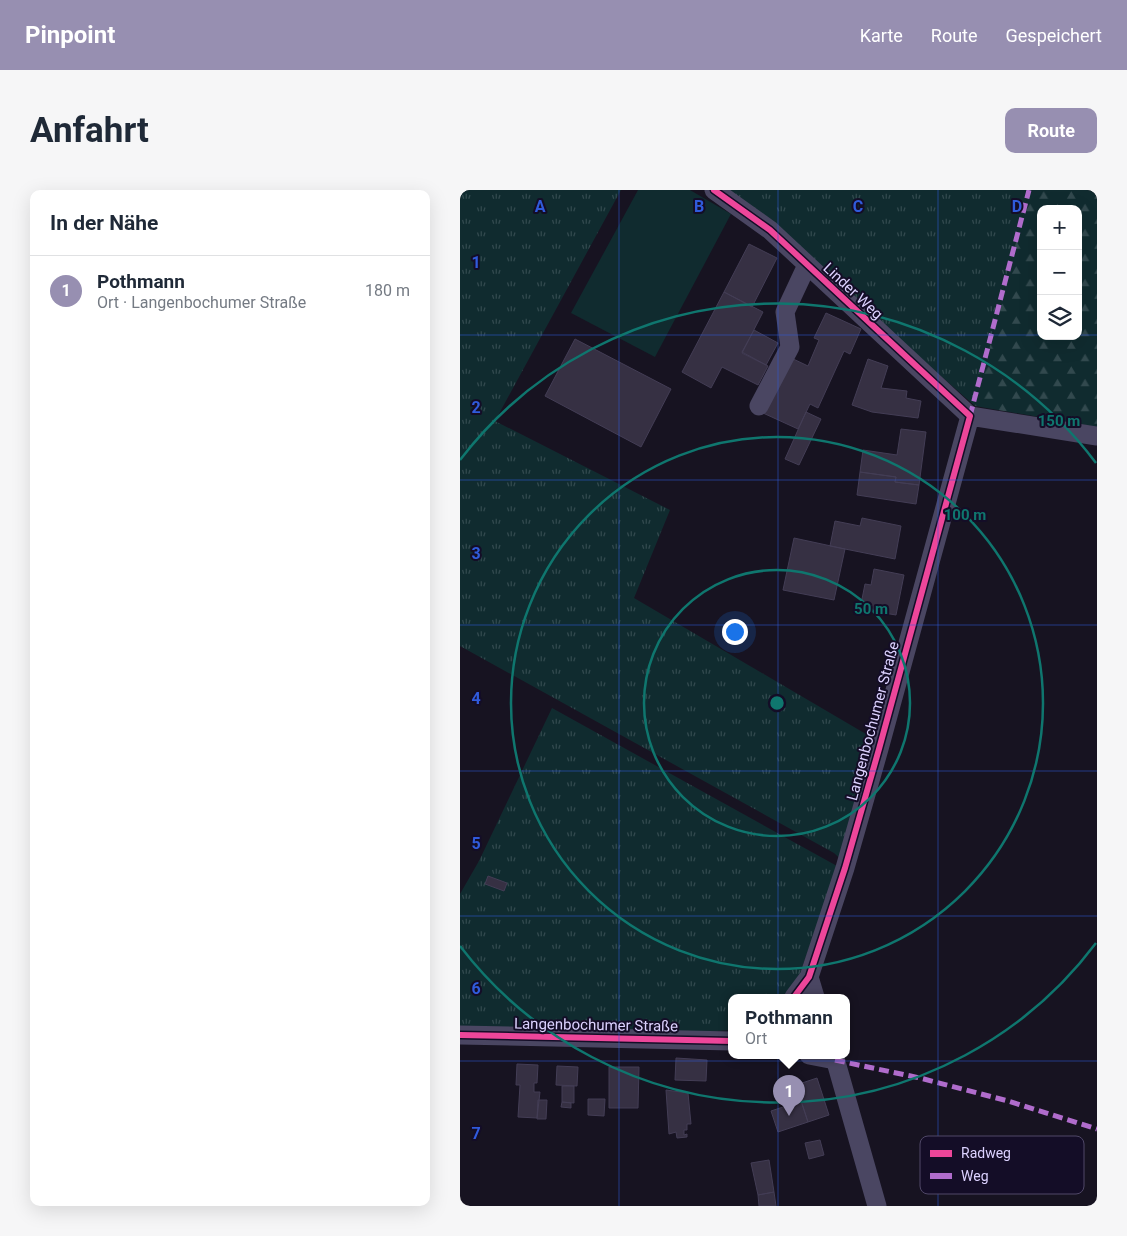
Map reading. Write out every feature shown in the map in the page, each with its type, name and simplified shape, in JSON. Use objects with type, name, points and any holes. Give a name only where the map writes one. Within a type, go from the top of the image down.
[{"type":"street","name":"Linder Weg","points":[[714,190],[770,230],[970,416]]},
{"type":"street","points":[[759,406],[790,348],[785,312],[807,265]]},
{"type":"street","points":[[970,416],[1097,436]]},
{"type":"street","name":"Langenbochumer Straße","points":[[796,994],[809,977],[844,868],[879,749],[970,416]]},
{"type":"street","points":[[809,977],[815,994]]},
{"type":"street","name":"Langenbochumer Straße","points":[[460,1035],[728,1041]]},
{"type":"street","points":[[835,1059],[877,1206]]},
{"type":"green space","points":[[460,190],[621,190],[495,421],[670,510],[634,598],[871,737],[879,749],[846,864],[834,853],[460,646]]},
{"type":"green space","points":[[638,190],[690,190],[731,214],[655,357],[571,313]]},
{"type":"green space","points":[[723,190],[1029,190],[975,406],[868,312]]},
{"type":"green space","points":[[1029,190],[1097,190],[1097,427],[975,406]]},
{"type":"green space","points":[[552,708],[837,866],[800,974],[785,994],[728,994],[728,1030],[704,1032],[460,1026],[460,894],[479,861]]},
{"type":"building","points":[[749,244],[777,258],[752,307],[724,292]]},
{"type":"building","points":[[724,292],[763,312],[742,353],[768,366],[758,385],[722,367],[711,388],[682,372]]},
{"type":"building","points":[[826,313],[861,329],[850,354],[844,351],[818,408],[810,404],[798,429],[763,413],[789,357],[808,366],[819,340],[814,338]]},
{"type":"building","points":[[754,330],[778,343],[766,365],[742,352]]},
{"type":"building","points":[[575,339],[671,389],[641,447],[545,396]]},
{"type":"building","points":[[868,359],[888,366],[881,388],[907,391],[906,398],[921,401],[918,418],[872,412],[852,405]]},
{"type":"building","points":[[806,412],[821,419],[799,465],[785,459]]},
{"type":"building","points":[[901,429],[926,432],[919,485],[895,482],[896,477],[860,472],[863,450],[897,455]]},
{"type":"building","points":[[860,472],[896,477],[895,482],[919,485],[916,504],[857,495]]},
{"type":"building","points":[[862,518],[901,526],[895,559],[830,546],[835,521],[860,526]]},
{"type":"building","points":[[794,538],[845,549],[834,600],[783,590]]},
{"type":"building","points":[[874,569],[904,575],[896,615],[860,609],[865,584],[871,585]]},
{"type":"building","points":[[488,876],[507,883],[504,891],[485,884]]},
{"type":"building","points":[[676,1058],[707,1060],[706,1081],[675,1080]]},
{"type":"building","points":[[517,1064],[538,1065],[537,1083],[534,1083],[534,1092],[540,1092],[537,1118],[518,1117],[520,1085],[516,1085]]},
{"type":"building","points":[[557,1066],[578,1067],[577,1086],[556,1085]]},
{"type":"building","points":[[609,1067],[639,1067],[638,1108],[609,1108]]},
{"type":"building","points":[[817,1078],[829,1115],[808,1122],[796,1085]]},
{"type":"building","points":[[562,1086],[574,1086],[574,1103],[562,1102]]},
{"type":"building","points":[[666,1090],[688,1093],[691,1124],[687,1124],[687,1130],[684,1130],[684,1135],[687,1134],[687,1137],[677,1138],[676,1132],[669,1134]]},
{"type":"building","points":[[588,1099],[605,1099],[604,1116],[588,1115]]},
{"type":"building","points":[[538,1100],[547,1100],[546,1119],[537,1119]]},
{"type":"building","points":[[801,1101],[808,1122],[778,1132],[771,1111]]},
{"type":"building","points":[[562,1102],[571,1103],[571,1108],[561,1107]]},
{"type":"building","points":[[820,1140],[824,1155],[809,1159],[805,1143]]},
{"type":"building","points":[[769,1160],[774,1192],[758,1195],[751,1163]]},
{"type":"building","points":[[774,1192],[776,1206],[759,1206],[758,1195]]},
{"type":"marked path","points":[[970,416],[1029,190]]},
{"type":"marked path","points":[[835,1060],[920,1078],[1008,1101],[1097,1129]]},
{"type":"cycle path","points":[[714,190],[770,230],[970,416],[845,868],[809,977],[796,994]]},
{"type":"cycle path","points":[[460,1035],[728,1041]]},
{"type":"place","name":"Pothmann","points":[[789,1116]]}]
